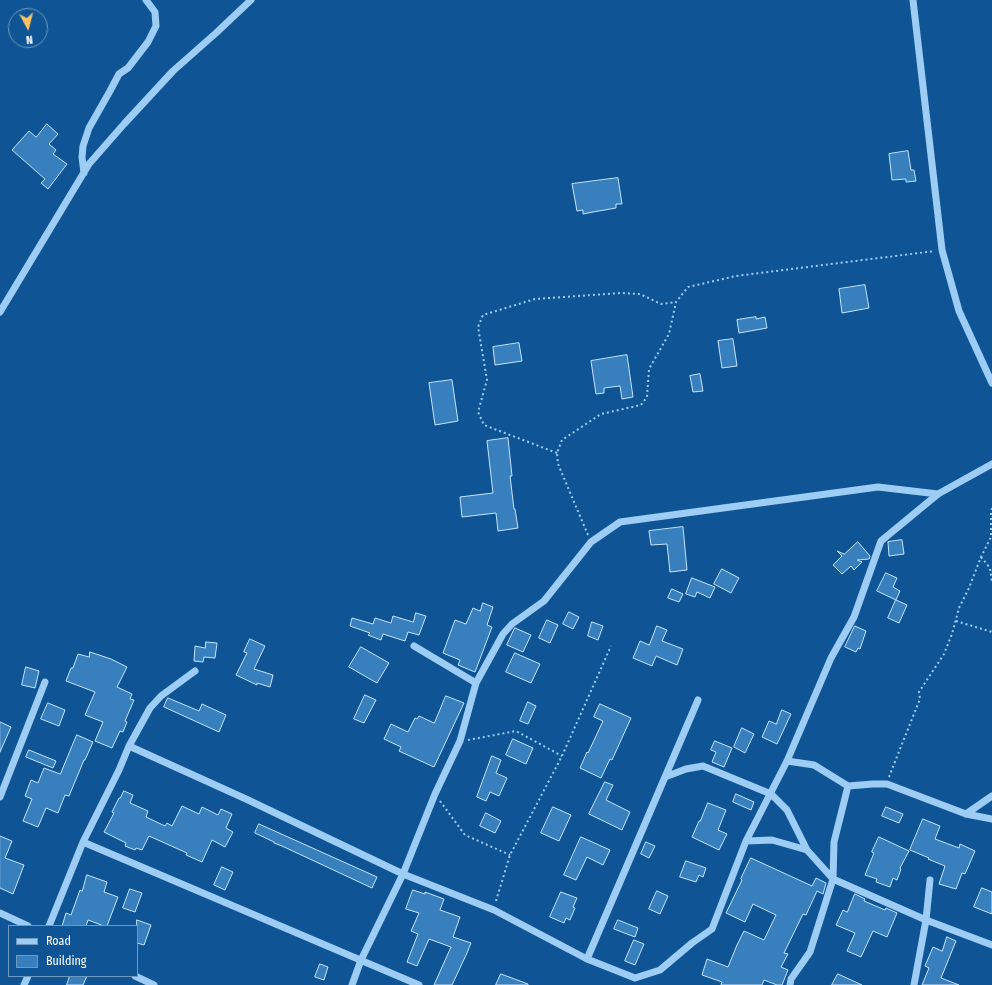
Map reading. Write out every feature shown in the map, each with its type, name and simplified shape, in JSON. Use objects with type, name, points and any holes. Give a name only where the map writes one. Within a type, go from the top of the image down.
[{"type":"street","points":[[84,174],[82,157],[83,146],[89,128],[119,74],[128,68],[148,42],[156,26],[155,12],[146,0]]},
{"type":"street","points":[[0,312],[89,164],[173,71],[251,0]]},
{"type":"street","points":[[913,0],[942,250],[959,311],[992,383]]},
{"type":"street","points":[[129,746],[403,874],[494,910],[587,959],[635,978],[660,970],[692,943],[712,929],[746,841],[787,762],[831,658],[854,617],[881,541],[938,494],[992,464]]},
{"type":"street","points":[[352,985],[361,960],[403,874],[435,794],[460,741],[476,683],[503,634],[512,624],[544,601],[591,542],[620,522],[878,488],[938,494]]},
{"type":"street","points":[[414,646],[476,683]]},
{"type":"street","points":[[49,925],[83,842],[119,770],[129,746],[150,708],[161,696],[195,671]]},
{"type":"street","points":[[0,798],[45,682]]},
{"type":"street","points":[[587,959],[698,700]]},
{"type":"street","points":[[787,762],[814,765],[848,786],[887,784],[966,814],[992,819]]},
{"type":"street","points":[[665,777],[686,769],[703,766],[771,794],[787,810],[807,850],[833,879],[926,920],[992,945]]},
{"type":"street","points":[[790,985],[791,979],[810,952],[833,879],[834,842],[848,786]]},
{"type":"street","points":[[966,814],[992,796]]},
{"type":"street","points":[[746,841],[772,840],[807,850]]},
{"type":"street","points":[[83,842],[420,985]]},
{"type":"street","points":[[914,985],[926,920],[930,880]]},
{"type":"street","points":[[0,913],[26,925]]},
{"type":"street","points":[[137,977],[154,985]]},
{"type":"path","points":[[591,542],[558,464],[557,453],[562,440],[601,414],[641,405],[647,397],[648,369],[669,334],[676,302],[688,287],[736,276],[942,250]]},
{"type":"path","points":[[557,453],[484,425],[478,412],[487,380],[478,327],[483,315],[535,299],[621,293],[640,294],[661,304],[676,302]]},
{"type":"path","points":[[887,784],[920,699],[919,692],[944,654],[952,634],[959,608],[991,537],[992,508]]},
{"type":"path","points":[[981,557],[990,568],[992,583]]},
{"type":"path","points":[[956,621],[992,632]]},
{"type":"path","points":[[494,910],[510,856],[562,756],[612,646]]},
{"type":"path","points":[[460,741],[516,731],[562,756]]},
{"type":"path","points":[[435,794],[465,835],[510,856]]},
{"type":"building","points":[[47,124],[58,134],[49,144],[56,150],[53,154],[67,164],[48,189],[41,183],[45,179],[12,150],[29,131],[36,137]]},
{"type":"building","points":[[908,151],[911,170],[914,170],[916,181],[906,182],[906,179],[892,180],[889,154]]},
{"type":"building","points":[[618,178],[622,204],[616,204],[616,208],[583,214],[583,210],[577,211],[572,184]]},
{"type":"building","points":[[865,285],[869,308],[842,313],[839,289]]},
{"type":"building","points":[[756,317],[756,319],[765,317],[767,328],[739,333],[737,320]]},
{"type":"building","points":[[733,339],[737,366],[722,368],[718,341]]},
{"type":"building","points":[[519,343],[522,361],[495,365],[493,347]]},
{"type":"building","points":[[627,355],[633,397],[622,399],[620,386],[604,388],[604,393],[596,394],[591,361]]},
{"type":"building","points":[[700,374],[703,391],[693,392],[690,376]]},
{"type":"building","points":[[452,380],[458,421],[435,425],[429,383]]},
{"type":"building","points":[[508,438],[512,476],[510,476],[518,528],[498,531],[496,513],[462,517],[460,497],[493,493],[487,441]]},
{"type":"building","points":[[683,527],[687,570],[670,572],[667,544],[651,545],[649,531]]},
{"type":"building","points":[[902,540],[904,554],[889,556],[888,542]]},
{"type":"building","points":[[858,542],[870,556],[869,559],[857,560],[862,562],[854,570],[851,566],[842,574],[833,565],[842,556],[837,551],[844,554]]},
{"type":"building","points":[[722,569],[739,578],[731,593],[714,584]]},
{"type":"building","points":[[886,573],[897,578],[893,587],[900,591],[896,600],[877,591]]},
{"type":"building","points":[[692,578],[715,587],[710,598],[697,592],[695,597],[686,594]]},
{"type":"building","points":[[672,589],[683,594],[679,602],[668,598]]},
{"type":"building","points":[[896,600],[907,605],[899,623],[888,618]]},
{"type":"building","points":[[483,603],[493,607],[487,625],[492,627],[475,672],[458,665],[460,660],[443,653],[455,620],[466,624],[473,608],[480,611]]},
{"type":"building","points":[[569,612],[579,617],[573,629],[563,624]]},
{"type":"building","points":[[416,613],[426,616],[419,635],[408,632],[405,641],[383,634],[381,640],[368,635],[370,633],[350,626],[352,618],[373,624],[375,618],[391,623],[393,616],[413,622]]},
{"type":"building","points":[[547,620],[558,625],[550,643],[539,638]]},
{"type":"building","points":[[592,622],[603,626],[598,640],[588,636]]},
{"type":"building","points":[[657,626],[667,630],[662,641],[683,649],[677,665],[656,656],[652,666],[633,658],[640,641],[649,645]]},
{"type":"building","points":[[855,626],[866,631],[860,649],[858,648],[856,652],[845,647]]},
{"type":"building","points":[[515,628],[531,635],[523,652],[507,645]]},
{"type":"building","points":[[250,639],[265,646],[254,669],[273,675],[270,687],[257,683],[257,685],[236,675],[247,653],[244,652]]},
{"type":"building","points":[[206,642],[217,643],[215,658],[204,657],[203,662],[194,661],[195,646],[205,648]]},
{"type":"building","points":[[361,647],[389,663],[377,683],[349,667]]},
{"type":"building","points":[[90,652],[111,659],[127,667],[117,687],[132,694],[130,699],[134,700],[125,721],[127,722],[123,732],[120,731],[112,748],[95,741],[103,722],[85,715],[95,692],[66,681],[78,654],[89,657]]},
{"type":"building","points":[[515,653],[540,664],[531,683],[506,672]]},
{"type":"building","points":[[26,667],[39,671],[35,688],[22,685]]},
{"type":"building","points":[[365,695],[376,700],[364,723],[354,719]]},
{"type":"building","points":[[446,696],[464,703],[434,767],[399,751],[401,747],[384,739],[391,724],[408,732],[415,718],[417,719],[419,716],[434,723]]},
{"type":"building","points":[[168,698],[199,711],[202,704],[226,715],[219,732],[164,707]]},
{"type":"building","points":[[528,702],[536,706],[528,724],[520,721]]},
{"type":"building","points":[[48,703],[65,710],[59,726],[41,719]]},
{"type":"building","points":[[600,704],[631,718],[612,760],[610,759],[601,778],[580,768],[603,721],[594,717]]},
{"type":"building","points":[[782,710],[791,714],[777,744],[762,737],[769,721],[776,724]]},
{"type":"building","points":[[0,722],[11,727],[0,752]]},
{"type":"building","points":[[742,728],[754,734],[745,753],[734,747]]},
{"type":"building","points":[[77,735],[93,742],[69,796],[65,795],[58,813],[46,808],[38,827],[23,821],[32,799],[25,796],[31,780],[38,783],[44,768],[60,774]]},
{"type":"building","points":[[513,739],[533,748],[526,764],[506,755]]},
{"type":"building","points":[[715,741],[732,748],[724,767],[712,762],[716,752],[711,750]]},
{"type":"building","points":[[29,750],[56,761],[53,768],[26,757]]},
{"type":"building","points":[[492,756],[501,760],[496,773],[507,778],[499,796],[490,792],[486,801],[477,797]]},
{"type":"building","points":[[605,782],[613,785],[606,800],[630,812],[622,830],[589,814]]},
{"type":"building","points":[[124,791],[133,795],[130,803],[148,811],[146,817],[165,826],[167,823],[172,826],[182,806],[199,814],[202,807],[218,815],[221,809],[232,814],[226,828],[233,832],[225,847],[212,840],[202,862],[186,855],[187,853],[149,836],[142,850],[136,848],[135,850],[125,846],[126,843],[104,832],[114,813],[112,812]]},
{"type":"building","points":[[736,794],[754,802],[751,810],[733,802]]},
{"type":"building","points":[[708,803],[726,810],[718,830],[727,834],[719,850],[692,837]]},
{"type":"building","points":[[553,807],[571,815],[559,841],[541,833]]},
{"type":"building","points":[[886,807],[903,814],[899,823],[882,816]]},
{"type":"building","points":[[486,813],[501,821],[495,833],[480,826]]},
{"type":"building","points":[[923,819],[940,826],[935,839],[959,848],[960,844],[975,851],[965,874],[962,873],[956,889],[939,884],[945,866],[910,850]]},
{"type":"building","points":[[259,824],[377,877],[372,888],[255,833]]},
{"type":"building","points":[[0,836],[12,841],[5,858],[24,865],[13,894],[0,888]]},
{"type":"building","points":[[581,837],[610,850],[603,865],[587,857],[576,880],[564,875]]},
{"type":"building","points":[[879,837],[909,851],[900,868],[901,869],[897,880],[893,878],[890,887],[876,882],[877,879],[865,875],[874,853],[872,852]]},
{"type":"building","points":[[646,842],[655,846],[649,858],[641,854]]},
{"type":"building","points":[[751,858],[812,886],[816,878],[826,883],[823,894],[817,891],[806,915],[803,914],[784,953],[788,954],[781,967],[788,970],[782,985],[777,985],[764,980],[762,985],[721,985],[722,982],[702,975],[707,959],[728,967],[744,931],[764,940],[776,915],[753,904],[745,922],[726,913]]},
{"type":"building","points":[[686,861],[706,868],[703,877],[699,875],[696,882],[680,877]]},
{"type":"building","points":[[222,867],[233,872],[225,890],[214,885]]},
{"type":"building","points":[[87,875],[107,882],[104,892],[118,897],[107,925],[101,925],[88,920],[86,925],[62,925],[66,913],[71,915],[80,890],[82,891]]},
{"type":"building","points":[[982,888],[992,892],[992,914],[974,907]]},
{"type":"building","points":[[130,889],[142,893],[135,912],[123,908]]},
{"type":"building","points":[[413,890],[425,894],[425,892],[444,899],[440,910],[460,917],[453,937],[471,943],[452,985],[434,985],[451,947],[429,939],[417,966],[407,962],[418,934],[411,931],[419,913],[406,909]]},
{"type":"building","points":[[657,891],[668,896],[660,914],[649,909]]},
{"type":"building","points":[[561,892],[577,898],[570,920],[566,918],[564,923],[550,917]]},
{"type":"building","points":[[855,894],[865,899],[864,901],[885,910],[886,908],[897,913],[887,937],[873,931],[861,957],[847,951],[855,933],[836,925],[843,910],[847,912]]},
{"type":"building","points":[[137,920],[151,925],[144,945],[138,943]]},
{"type":"building","points":[[618,920],[638,928],[635,937],[614,929]]},
{"type":"building","points":[[947,937],[956,941],[941,978],[959,985],[922,985],[929,968],[925,966],[933,947],[942,951]]},
{"type":"building","points":[[634,940],[644,944],[635,965],[625,961]]},
{"type":"building","points":[[320,964],[328,967],[324,980],[315,977]]},
{"type":"building","points":[[501,974],[528,984],[528,985],[496,985]]},
{"type":"building","points":[[838,974],[862,985],[832,985]]},
{"type":"building","points":[[70,977],[87,977],[83,985],[67,985]]}]
